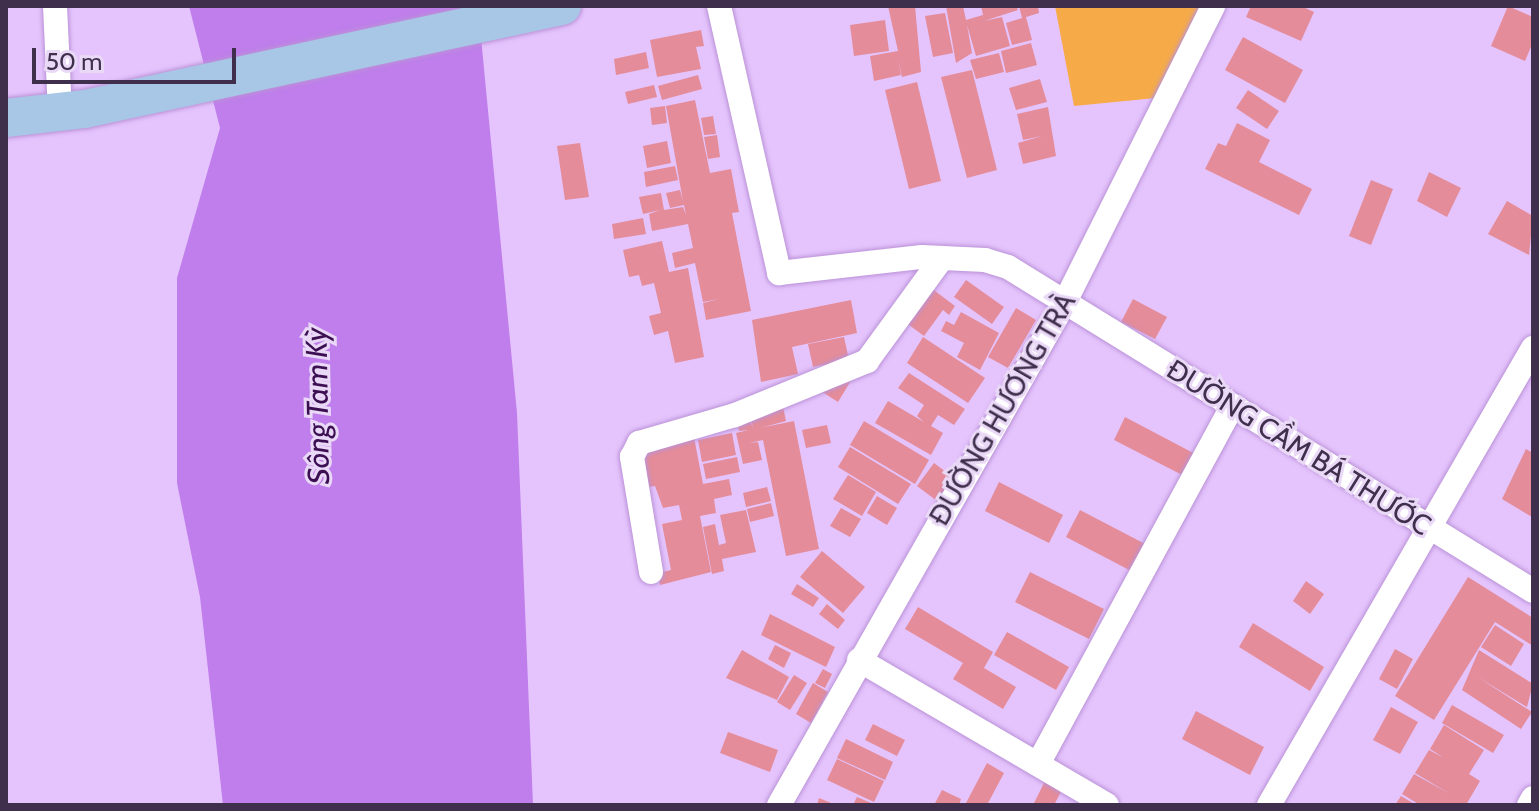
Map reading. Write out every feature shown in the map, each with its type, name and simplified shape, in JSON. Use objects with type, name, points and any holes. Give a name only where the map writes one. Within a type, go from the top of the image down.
[{"type":"main road","points":[[6,118],[73,110],[562,6]]},
{"type":"street","points":[[55,6],[73,110]]},
{"type":"street","name":"ĐƯỜNG CẦM BÁ THƯỚC","points":[[719,6],[774,268],[785,275],[861,262],[942,258],[1008,267],[1533,591]]},
{"type":"street","name":"ĐƯỜNG HƯƠNG TRÀ","points":[[779,805],[1065,302],[1213,6]]},
{"type":"street","points":[[651,572],[632,457],[639,443],[735,415],[867,361],[942,258]]},
{"type":"street","points":[[1269,805],[1533,348]]},
{"type":"street","points":[[1038,764],[1232,406]]},
{"type":"street","points":[[859,660],[1107,805]]},
{"type":"street","points":[[1529,805],[1533,798]]},
{"type":"shaded area","points":[[1055,6],[1207,6],[1166,97],[1074,106]]},
{"type":"water","name":"Sông Tam Kỳ","points":[[189,6],[478,6],[517,413],[533,805],[223,805],[200,597],[177,483],[177,278],[220,128]]},
{"type":"building","points":[[888,6],[915,6],[921,72],[902,77],[898,59],[901,75],[874,81],[870,56],[898,51]]},
{"type":"building","points":[[946,6],[963,6],[966,20],[983,15],[981,6],[1016,6],[1018,10],[984,21],[1002,17],[1010,46],[976,56],[967,25],[972,53],[956,63]]},
{"type":"building","points":[[1019,6],[1038,6],[1039,13],[1026,17],[1032,40],[1012,45],[1006,23],[1022,18]]},
{"type":"building","points":[[1251,6],[1301,6],[1314,12],[1301,41],[1246,17]]},
{"type":"building","points":[[1508,6],[1533,17],[1533,42],[1525,61],[1491,46]]},
{"type":"building","points":[[945,13],[953,53],[933,57],[925,16]]},
{"type":"building","points":[[885,20],[889,51],[854,56],[850,25]]},
{"type":"building","points":[[701,30],[704,46],[696,47],[701,69],[657,77],[650,40]]},
{"type":"building","points":[[1243,37],[1303,70],[1285,103],[1225,70]]},
{"type":"building","points":[[1031,43],[1037,65],[1006,73],[1001,51]]},
{"type":"building","points":[[646,52],[649,68],[616,75],[614,59]]},
{"type":"building","points":[[999,53],[1004,72],[976,79],[970,60]]},
{"type":"building","points":[[972,70],[997,170],[967,178],[941,77]]},
{"type":"building","points":[[698,75],[702,89],[662,100],[658,86]]},
{"type":"building","points":[[1040,79],[1047,102],[1016,110],[1009,88]]},
{"type":"building","points":[[917,82],[941,181],[909,189],[885,90]]},
{"type":"building","points":[[654,85],[657,97],[628,104],[625,92]]},
{"type":"building","points":[[1248,90],[1279,111],[1267,129],[1236,108]]},
{"type":"building","points":[[695,100],[710,173],[731,169],[739,212],[732,213],[751,311],[706,320],[703,303],[719,299],[703,302],[695,263],[675,268],[672,253],[693,248],[688,224],[652,231],[649,214],[660,210],[643,214],[639,197],[661,193],[664,210],[683,207],[686,215],[684,205],[670,208],[666,193],[680,190],[683,201],[666,106]]},
{"type":"building","points":[[665,106],[667,123],[652,125],[650,108]]},
{"type":"building","points":[[1048,107],[1056,156],[1023,164],[1018,143],[1042,136],[1023,140],[1017,114]]},
{"type":"building","points":[[713,116],[716,134],[704,135],[701,118]]},
{"type":"building","points":[[1237,123],[1270,140],[1259,162],[1312,189],[1299,215],[1205,169],[1218,143],[1226,146]]},
{"type":"building","points":[[717,135],[720,157],[708,159],[704,137]]},
{"type":"building","points":[[667,141],[671,163],[647,168],[643,146]]},
{"type":"building","points":[[580,143],[589,197],[565,200],[557,146]]},
{"type":"building","points":[[675,166],[678,180],[646,187],[644,172]]},
{"type":"building","points":[[1429,172],[1461,188],[1447,217],[1417,201]]},
{"type":"building","points":[[1371,180],[1393,189],[1371,245],[1349,236]]},
{"type":"building","points":[[1507,201],[1533,216],[1529,255],[1488,234]]},
{"type":"building","points":[[643,218],[646,234],[614,239],[612,224]]},
{"type":"building","points":[[662,241],[669,272],[688,268],[704,357],[675,363],[668,331],[654,335],[649,316],[661,313],[654,283],[642,286],[639,275],[629,277],[623,250]]},
{"type":"building","points":[[966,280],[1004,307],[992,324],[954,297]]},
{"type":"building","points":[[927,285],[955,306],[949,315],[943,310],[924,336],[901,319]]},
{"type":"building","points":[[1133,299],[1167,317],[1155,339],[1121,322]]},
{"type":"building","points":[[851,300],[857,333],[792,347],[798,374],[761,382],[752,320]]},
{"type":"building","points":[[1016,308],[1036,320],[1008,368],[988,357]]},
{"type":"building","points":[[961,312],[999,333],[980,370],[957,357],[964,343],[941,331],[946,321],[954,325]]},
{"type":"building","points":[[844,337],[849,360],[813,367],[808,344]]},
{"type":"building","points":[[923,337],[985,378],[968,403],[907,363]]},
{"type":"building","points":[[909,373],[965,409],[954,425],[938,415],[931,426],[943,433],[931,455],[875,423],[888,401],[924,422],[917,416],[924,405],[898,388]]},
{"type":"building","points":[[852,379],[838,402],[816,388]]},
{"type":"building","points":[[780,392],[786,421],[760,428],[794,421],[819,549],[786,556],[763,440],[749,443],[758,442],[762,460],[743,464],[736,433],[749,430],[739,431],[735,414],[748,412],[753,429],[747,399]]},
{"type":"building","points":[[1125,417],[1199,456],[1188,478],[1114,440]]},
{"type":"building","points":[[864,421],[929,460],[915,484],[850,445]]},
{"type":"building","points":[[827,425],[831,443],[806,448],[802,430]]},
{"type":"building","points":[[693,432],[703,484],[729,479],[732,495],[714,499],[716,513],[700,516],[711,572],[660,585],[658,573],[671,570],[662,524],[682,520],[679,505],[663,508],[655,486],[641,488],[633,445]]},
{"type":"building","points":[[732,433],[736,455],[702,462],[698,440]]},
{"type":"building","points":[[850,447],[911,484],[898,504],[838,467]]},
{"type":"building","points":[[1526,449],[1533,453],[1532,517],[1502,499]]},
{"type":"building","points":[[737,457],[740,472],[706,479],[703,464]]},
{"type":"building","points":[[934,463],[954,478],[937,501],[917,486]]},
{"type":"building","points":[[848,475],[876,492],[862,516],[833,499]]},
{"type":"building","points":[[999,482],[1063,515],[1049,543],[985,511]]},
{"type":"building","points":[[767,487],[771,501],[746,507],[743,493]]},
{"type":"building","points":[[877,496],[897,508],[887,525],[867,513]]},
{"type":"building","points":[[771,503],[774,516],[750,522],[747,509]]},
{"type":"building","points":[[841,508],[861,519],[850,537],[830,526]]},
{"type":"building","points":[[746,510],[756,552],[722,559],[724,571],[712,574],[703,527],[715,524],[719,545],[726,543],[720,515]]},
{"type":"building","points":[[1080,510],[1149,546],[1135,573],[1066,537]]},
{"type":"building","points":[[822,551],[865,587],[843,613],[800,577]]},
{"type":"building","points":[[1030,572],[1104,609],[1089,639],[1015,602]]},
{"type":"building","points":[[1468,577],[1533,618],[1533,646],[1495,622],[1434,720],[1395,696]]},
{"type":"building","points":[[1306,581],[1324,594],[1310,614],[1293,601]]},
{"type":"building","points":[[797,584],[819,598],[813,607],[791,594]]},
{"type":"building","points":[[827,604],[845,620],[838,629],[819,614]]},
{"type":"building","points":[[918,607],[993,652],[984,668],[1016,687],[1003,709],[953,679],[963,663],[905,629]]},
{"type":"building","points":[[770,614],[835,647],[826,667],[761,635]]},
{"type":"building","points":[[1253,623],[1324,667],[1310,691],[1239,647]]},
{"type":"building","points":[[1495,625],[1524,644],[1511,666],[1481,647]]},
{"type":"building","points":[[1007,632],[1069,667],[1056,690],[994,655]]},
{"type":"building","points":[[775,645],[791,653],[784,668],[768,659]]},
{"type":"building","points":[[1395,649],[1413,659],[1397,689],[1379,679]]},
{"type":"building","points":[[742,650],[789,677],[777,700],[726,678]]},
{"type":"building","points":[[1479,650],[1533,684],[1527,707],[1476,676],[1532,712],[1521,729],[1462,690]]},
{"type":"building","points":[[823,669],[832,674],[825,688],[815,683]]},
{"type":"building","points":[[794,675],[807,683],[790,710],[777,702]]},
{"type":"building","points":[[813,683],[828,692],[811,723],[796,714]]},
{"type":"building","points":[[1452,705],[1504,735],[1493,753],[1442,723]]},
{"type":"building","points":[[1391,707],[1418,722],[1400,754],[1373,740]]},
{"type":"building","points":[[1196,711],[1264,747],[1250,775],[1182,739]]},
{"type":"building","points":[[873,724],[905,740],[897,756],[865,740]]},
{"type":"building","points":[[1444,725],[1484,750],[1469,774],[1480,781],[1466,805],[1420,805],[1402,794],[1414,774],[1450,794],[1415,773],[1429,750],[1444,758],[1430,749]]},
{"type":"building","points":[[728,732],[778,750],[770,772],[720,753]]},
{"type":"building","points":[[846,739],[893,762],[885,780],[837,758]]},
{"type":"building","points":[[837,759],[884,781],[874,802],[827,780]]},
{"type":"building","points":[[987,763],[1004,773],[987,805],[965,805]]},
{"type":"building","points":[[1045,781],[1062,790],[1054,805],[1033,805]]},
{"type":"building","points":[[942,790],[961,799],[959,805],[934,805]]},
{"type":"building","points":[[1401,796],[1416,805],[1395,805]]},
{"type":"building","points":[[857,797],[876,805],[853,805]]},
{"type":"building","points":[[819,798],[836,805],[817,805]]}]
